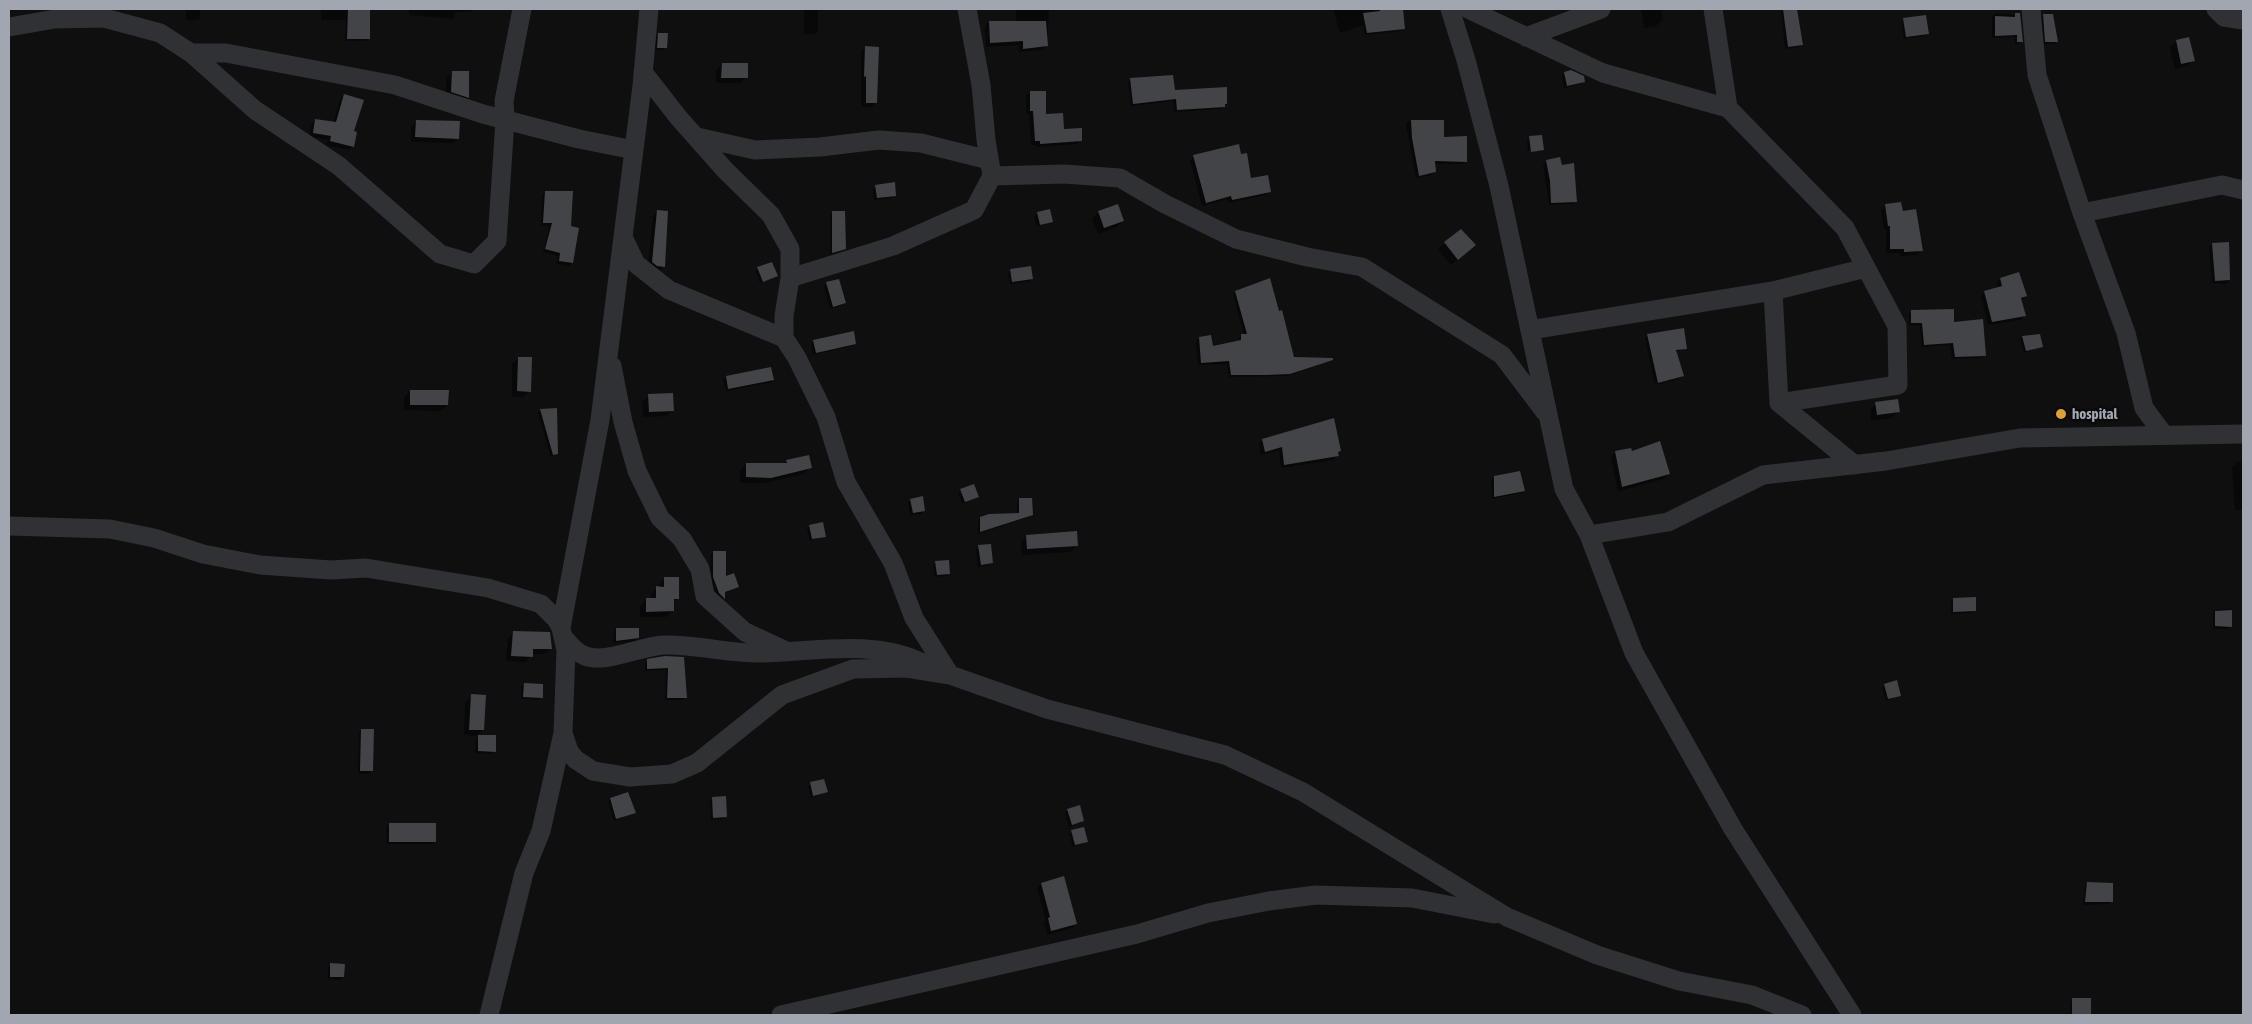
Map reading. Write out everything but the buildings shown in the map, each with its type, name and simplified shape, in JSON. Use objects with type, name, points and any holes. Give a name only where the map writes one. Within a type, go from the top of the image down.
[{"type":"street","points":[[9,27],[56,19],[104,18],[160,33],[191,53],[255,110],[339,166],[440,254],[474,264],[497,242],[505,120],[504,100],[522,9]]},
{"type":"street","points":[[563,634],[600,420],[634,150],[649,9]]},
{"type":"street","points":[[790,278],[893,246],[974,210],[991,168],[981,85],[967,9]]},
{"type":"street","points":[[1450,9],[1499,186],[1564,489],[1589,535],[1634,654],[1733,829],[1852,1015]]},
{"type":"street","points":[[1468,9],[1603,74],[1728,108],[1845,228],[1897,326],[1898,385],[1779,403]]},
{"type":"street","points":[[1526,37],[1601,9]]},
{"type":"street","points":[[1714,9],[1728,108]]},
{"type":"street","points":[[2031,9],[2037,75],[2082,213],[2126,333],[2144,408],[2164,435]]},
{"type":"street","points":[[2216,9],[2224,17],[2243,20]]},
{"type":"street","points":[[191,53],[226,53],[395,85],[505,120],[579,139],[634,150]]},
{"type":"street","points":[[643,72],[697,137],[771,215],[790,250],[790,278],[784,316],[784,338],[797,358],[826,417],[846,482],[893,563],[914,618],[950,676]]},
{"type":"street","points":[[697,137],[755,150],[820,148],[879,140],[921,143],[991,168],[1120,178],[1165,204],[1236,239],[1307,257],[1362,267],[1502,355],[1548,417]]},
{"type":"street","points":[[2082,213],[2222,185],[2243,190]]},
{"type":"street","points":[[623,237],[636,264],[669,290],[784,338]]},
{"type":"street","points":[[1530,330],[1773,291],[1866,268]]},
{"type":"street","points":[[1773,291],[1779,403],[1855,464]]},
{"type":"street","points":[[609,350],[623,422],[637,471],[660,518],[682,539],[700,569],[705,596],[745,632],[787,652]]},
{"type":"street","points":[[1589,535],[1668,522],[1763,475],[1855,464],[2020,438],[2243,434]]},
{"type":"street","points":[[9,526],[110,529],[154,538],[203,554],[260,565],[322,570],[366,568],[488,588],[541,604],[556,619],[563,634],[566,650],[562,733],[541,831],[524,872],[488,1015]]},
{"type":"street","points":[[563,634],[586,656],[601,658],[663,645],[753,653],[826,648],[870,650],[912,658],[950,676],[1047,709],[1225,754],[1303,792],[1507,917],[1606,958],[1679,981],[1752,995],[1802,1015]]},
{"type":"street","points":[[562,733],[575,759],[592,772],[630,777],[672,774],[697,763],[782,695],[825,678],[852,669],[907,668],[950,676]]},
{"type":"street","points":[[781,1015],[1137,934],[1208,913],[1316,895],[1412,898],[1507,917]]},
{"type":"place","name":"hospital","points":[[2061,414]]}]
